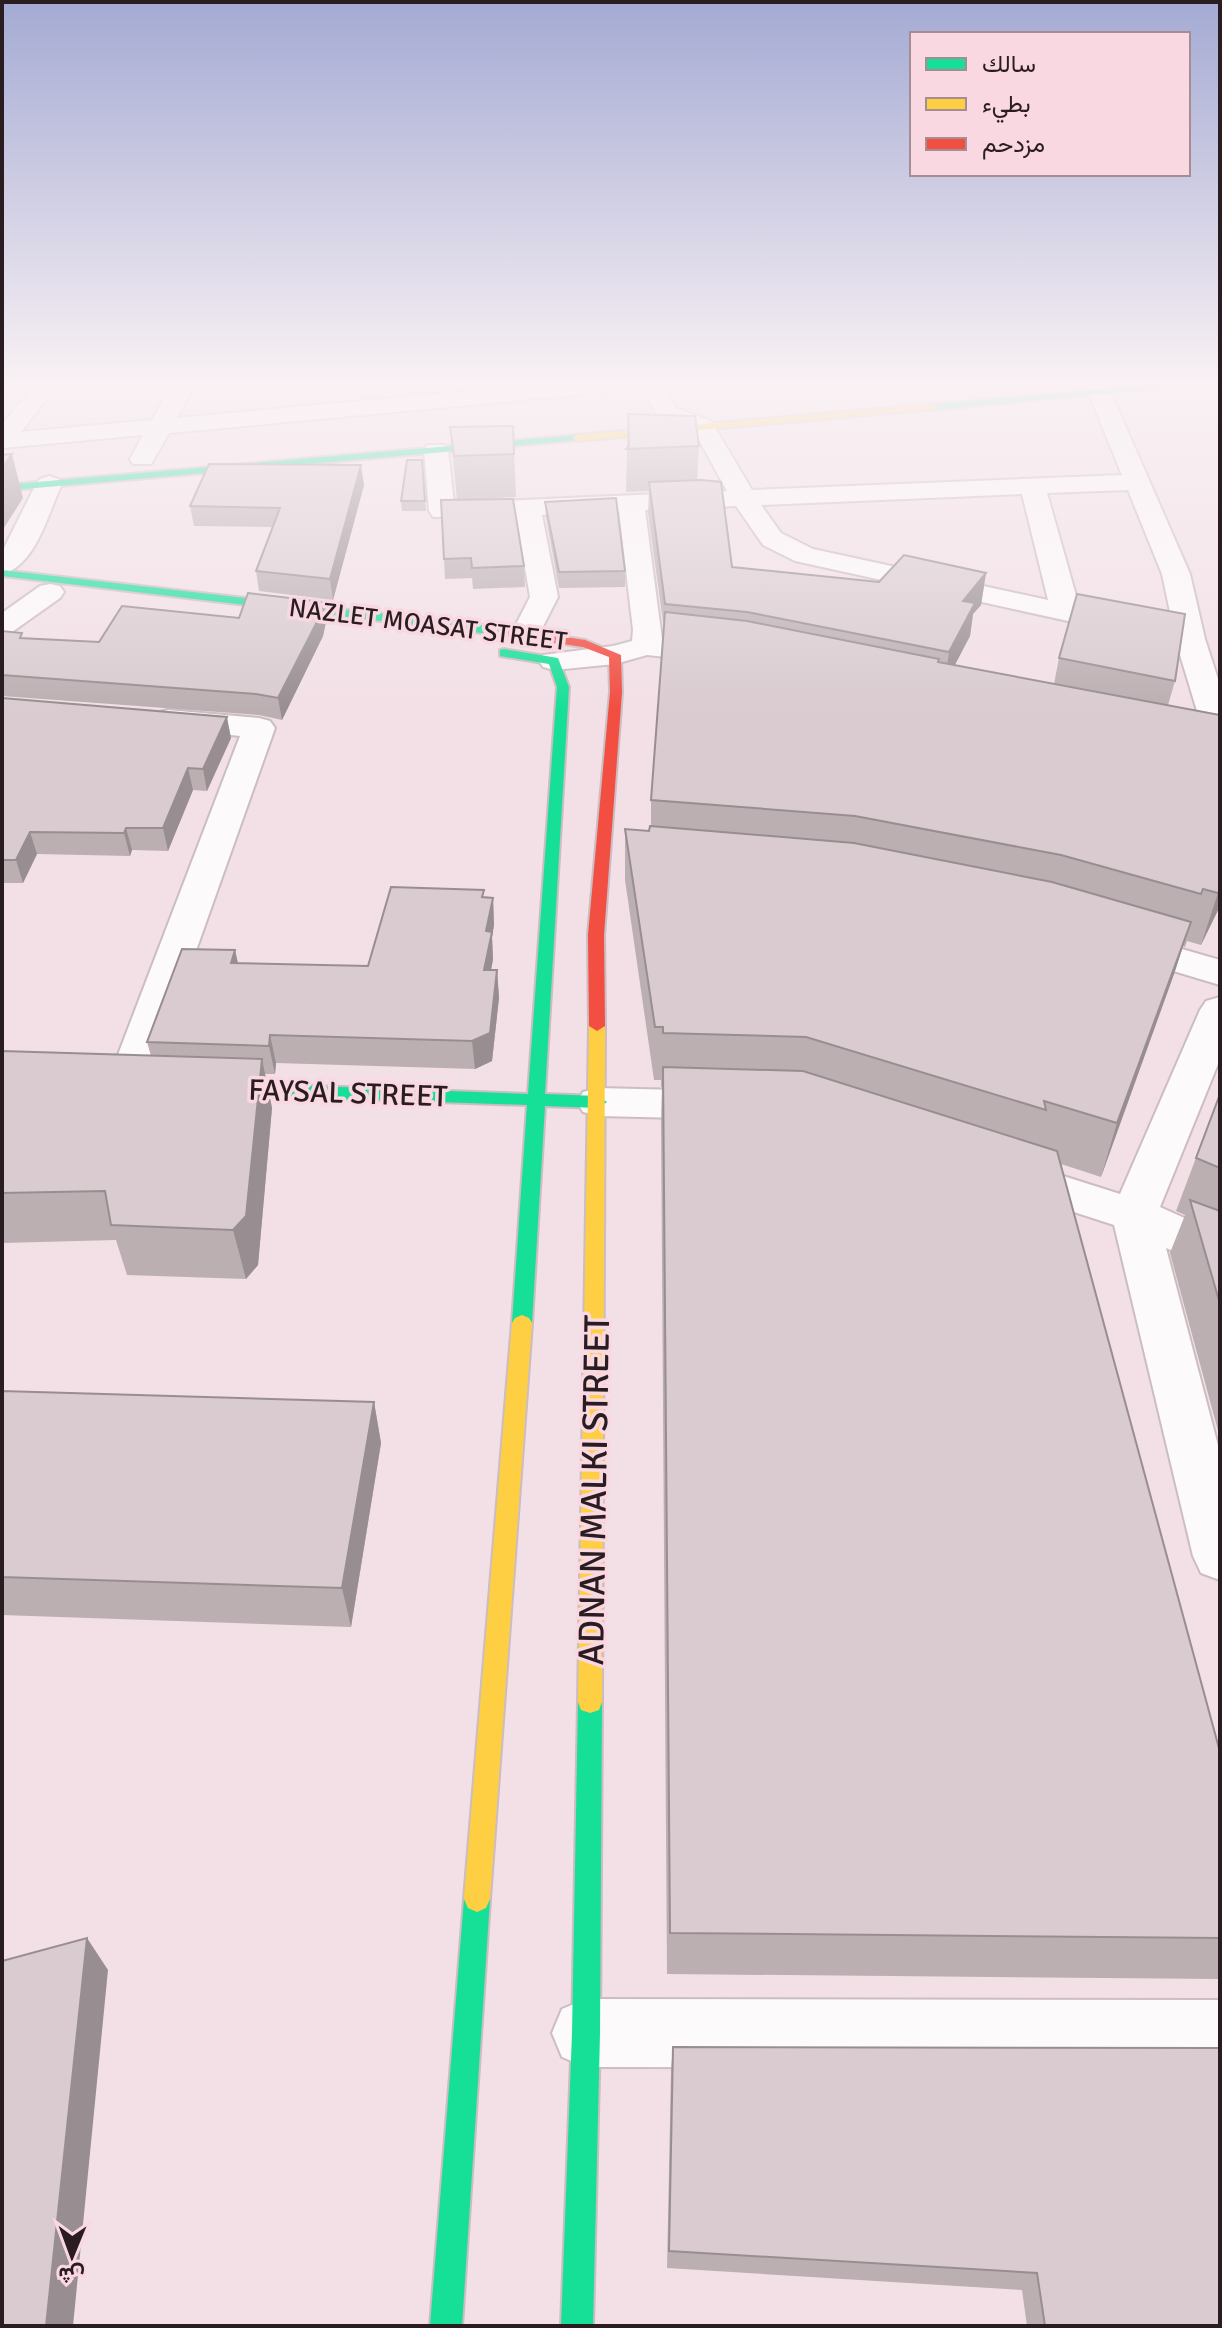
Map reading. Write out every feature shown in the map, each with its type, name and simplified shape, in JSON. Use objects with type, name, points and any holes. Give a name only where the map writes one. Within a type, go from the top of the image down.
[{"type":"main road","name":"NAZLET MOASAT STREET","points":[[2,573],[526,634],[585,644],[615,655]]},
{"type":"main road","name":"NAZLET MOASAT STREET","points":[[2,587],[361,634]]},
{"type":"main road","name":"NAZLET MOASAT STREET","points":[[485,651],[554,661]]},
{"type":"main road","name":"ADNAN MALKI STREET","points":[[577,2326],[586,2033],[598,1102],[596,935],[616,863],[615,655]]},
{"type":"main road","points":[[446,2326],[471,1949],[539,1099],[563,687],[554,661]]},
{"type":"main road","name":"FAYSAL STREET","points":[[190,1088],[598,1102]]},
{"type":"street","points":[[2,566],[16,554],[45,493]]},
{"type":"street","points":[[440,493],[442,511],[908,493]]},
{"type":"street","points":[[742,493],[759,525],[772,539],[805,555],[1190,639]]},
{"type":"street","points":[[1034,493],[1066,612]]},
{"type":"street","points":[[1142,493],[1176,574],[1190,639],[1220,734]]},
{"type":"street","points":[[631,502],[648,630],[646,646]]},
{"type":"street","points":[[526,634],[544,597],[528,507]]},
{"type":"street","points":[[2,626],[50,592]]},
{"type":"street","name":"NAZLET MOASAT STREET","points":[[554,661],[615,655],[646,646],[744,657]]},
{"type":"street","points":[[127,1086],[259,728],[134,718]]},
{"type":"street","points":[[1189,749],[1220,755]]},
{"type":"street","points":[[1091,934],[1220,973]]},
{"type":"street","points":[[1220,1010],[1134,1215],[1220,1556]]},
{"type":"street","points":[[598,1102],[768,1106]]},
{"type":"street","points":[[974,1163],[1134,1215],[1220,1253]]},
{"type":"street","points":[[586,2033],[1220,2034]]},
{"type":"building","points":[[196,493],[353,493],[330,579],[256,571],[280,508],[190,506]]},
{"type":"building","points":[[402,493],[424,493],[425,501],[401,501]]},
{"type":"building","points":[[650,493],[722,493],[732,567],[879,582],[904,555],[986,573],[963,601],[975,603],[949,652],[747,612],[665,604]]},
{"type":"building","points":[[616,498],[625,571],[559,572],[545,502]]},
{"type":"building","points":[[513,499],[524,566],[472,568],[471,558],[444,559],[441,500]]},
{"type":"building","points":[[248,593],[324,602],[320,616],[278,698],[2,675],[2,631],[22,633],[20,638],[99,642],[122,606],[239,618]]},
{"type":"building","points":[[1077,594],[1185,614],[1175,681],[1059,658]]},
{"type":"building","points":[[665,612],[747,621],[939,659],[938,662],[1220,715],[1218,893],[1203,889],[1201,894],[1061,855],[855,816],[651,800]]},
{"type":"building","points":[[2,698],[227,717],[203,769],[188,768],[163,828],[126,828],[124,833],[30,832],[16,860],[2,860]]},
{"type":"building","points":[[650,826],[854,843],[1052,882],[1191,922],[1117,1123],[1044,1101],[1046,1110],[806,1037],[663,1033],[663,1027],[655,1027],[625,829],[649,831]]},
{"type":"building","points":[[391,887],[484,890],[482,897],[493,898],[486,931],[492,932],[484,970],[497,970],[490,1033],[472,1041],[270,1035],[269,1046],[147,1042],[182,949],[235,950],[231,963],[368,966]]},
{"type":"building","points":[[2,1051],[262,1059],[246,1216],[233,1230],[111,1225],[105,1191],[2,1193]]},
{"type":"building","points":[[663,1067],[803,1071],[1057,1151],[1220,1752],[1220,1938],[670,1933]]},
{"type":"building","points":[[1220,1094],[1220,1168],[1196,1158]]},
{"type":"building","points":[[1190,1200],[1220,1211],[1220,1304]]},
{"type":"building","points":[[2,1391],[374,1402],[342,1588],[2,1577]]},
{"type":"building","points":[[87,1938],[46,2326],[2,2326],[2,1961]]},
{"type":"building","points":[[673,2047],[1220,2048],[1220,2326],[1045,2326],[1037,2273],[669,2251]]},
{"type":"traffic: fast","points":[[2,573],[507,632]]},
{"type":"traffic: fast","points":[[504,653],[554,661],[563,687],[522,1323]]},
{"type":"traffic: fast","points":[[208,1088],[598,1102]]},
{"type":"traffic: fast","points":[[577,2326],[586,2033],[590,1702]]},
{"type":"traffic: fast","points":[[446,2326],[477,1899]]},
{"type":"traffic: slow","points":[[590,1702],[597,1026]]},
{"type":"traffic: slow","points":[[477,1899],[522,1323]]},
{"type":"traffic: jam","points":[[507,632],[585,644],[615,655],[616,692],[596,935],[597,1026]]}]
